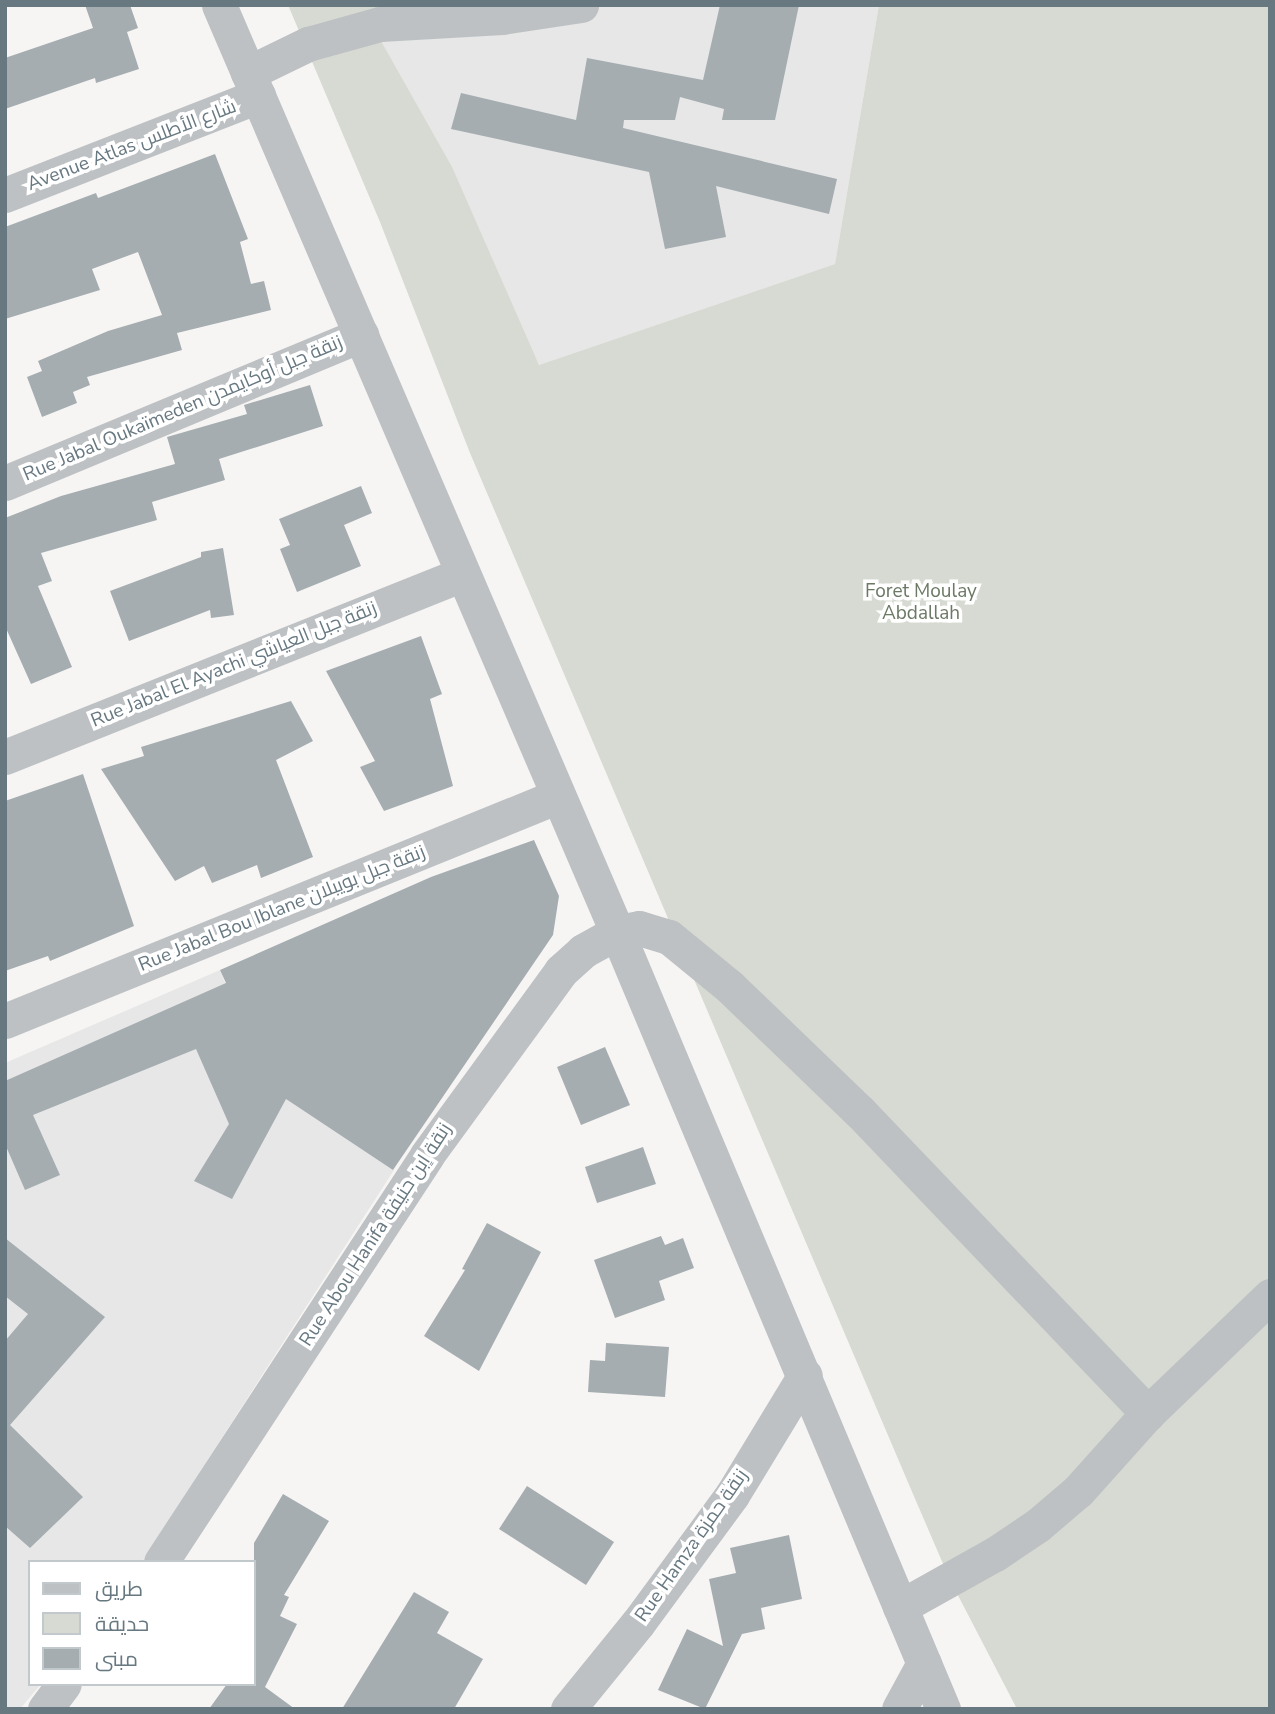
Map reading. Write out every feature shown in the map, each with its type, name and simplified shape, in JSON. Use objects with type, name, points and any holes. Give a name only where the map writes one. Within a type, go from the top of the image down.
[{"type":"street","points":[[219,5],[617,932],[943,1709]]},
{"type":"street","name":"Avenue Atlas شارع الأطلس","points":[[5,195],[253,85],[308,44],[380,24],[502,17],[582,5]]},
{"type":"street","name":"Rue Jabal Oukaïmeden زنقة جبل أوكايمدن","points":[[5,483],[361,335]]},
{"type":"street","name":"Rue Jabal El Ayachi زنقة جبل العياشي","points":[[5,757],[463,574]]},
{"type":"street","name":"Rue Jabal Bou Iblane زنقة جبل بويبلان","points":[[5,1021],[558,796]]},
{"type":"street","points":[[617,932],[639,928],[669,937],[730,987],[860,1112],[1148,1413]]},
{"type":"street","name":"Rue Abou Hanifa زنقة اٍبن حنيفة","points":[[162,1560],[427,1155],[536,1003],[561,971],[583,951],[617,932]]},
{"type":"street","points":[[900,1607],[995,1554],[1038,1525],[1087,1482],[1148,1413],[1270,1296]]},
{"type":"street","name":"Rue Hamza زنقة حمزة","points":[[568,1709],[638,1623],[732,1495],[805,1376]]},
{"type":"street","points":[[899,1709],[923,1663]]},
{"type":"street","points":[[45,1709],[63,1686]]},
{"type":"shaded area","points":[[362,5],[879,5],[835,264],[539,365]]},
{"type":"shaded area","points":[[220,970],[265,1085],[394,1170],[143,1560],[28,1560],[28,1686],[39,1686],[20,1709],[5,1709],[5,1063]]},
{"type":"green space","name":"Foret Moulay Abdallah","points":[[288,5],[435,5],[377,34],[452,167],[539,365],[835,264],[879,5],[1270,5],[1270,1709],[1017,1709],[950,1580],[910,1487],[470,453],[380,222]]},
{"type":"building","points":[[85,5],[130,5],[138,28],[127,32],[139,69],[96,83],[95,78],[5,109],[5,58],[93,28]]},
{"type":"building","points":[[720,5],[799,5],[775,120],[722,120],[724,109],[680,97],[675,120],[624,120],[623,128],[837,179],[829,214],[716,186],[726,237],[665,249],[649,172],[451,129],[461,93],[576,120],[587,58],[703,80]]},
{"type":"building","points":[[215,154],[248,239],[240,242],[251,284],[264,281],[271,310],[177,333],[182,350],[87,377],[90,385],[73,392],[77,403],[42,417],[27,377],[42,371],[38,361],[108,331],[162,315],[138,252],[92,269],[100,290],[5,319],[5,227],[96,193],[98,198]]},
{"type":"building","points":[[310,385],[323,426],[219,459],[225,480],[152,502],[157,520],[41,553],[52,581],[38,586],[72,667],[31,684],[5,626],[5,518],[61,496],[175,464],[167,437],[247,414],[244,405]]},
{"type":"building","points":[[361,486],[372,513],[344,525],[361,566],[297,592],[280,549],[290,545],[279,519]]},
{"type":"building","points":[[223,548],[234,615],[211,618],[210,610],[129,641],[110,591],[201,557],[201,552]]},
{"type":"building","points":[[421,636],[442,694],[430,699],[453,786],[384,811],[360,767],[375,761],[326,671]]},
{"type":"building","points":[[291,701],[313,741],[276,760],[313,857],[261,878],[257,865],[212,883],[204,866],[175,881],[101,769],[144,756],[141,747]]},
{"type":"building","points":[[83,774],[134,926],[50,961],[48,956],[5,971],[5,801]]},
{"type":"building","points":[[534,840],[559,896],[553,935],[393,1170],[286,1099],[232,1199],[194,1181],[229,1124],[196,1049],[33,1115],[60,1175],[25,1190],[5,1144],[5,1081],[226,983],[220,970],[431,877]]},
{"type":"building","points":[[605,1047],[630,1105],[581,1125],[557,1067]]},
{"type":"building","points":[[643,1147],[656,1184],[597,1203],[585,1167]]},
{"type":"building","points":[[487,1223],[541,1252],[479,1371],[424,1336],[465,1270],[462,1269]]},
{"type":"building","points":[[661,1236],[665,1245],[683,1238],[694,1268],[659,1281],[665,1300],[615,1318],[594,1260]]},
{"type":"building","points":[[5,1238],[105,1317],[10,1425],[83,1497],[30,1548],[5,1526],[5,1341],[28,1314],[5,1296]]},
{"type":"building","points":[[606,1343],[669,1347],[665,1397],[588,1392],[590,1360],[605,1361]]},
{"type":"building","points":[[527,1486],[614,1542],[586,1585],[499,1529]]},
{"type":"building","points":[[283,1494],[329,1521],[284,1595],[289,1597],[280,1616],[297,1624],[265,1687],[295,1709],[209,1709],[226,1686],[256,1686],[254,1543]]},
{"type":"building","points":[[789,1535],[802,1599],[761,1608],[765,1629],[742,1634],[705,1709],[658,1690],[687,1629],[723,1646],[709,1579],[736,1573],[730,1548]]},
{"type":"building","points":[[414,1592],[449,1612],[437,1633],[483,1659],[454,1709],[342,1709]]}]
